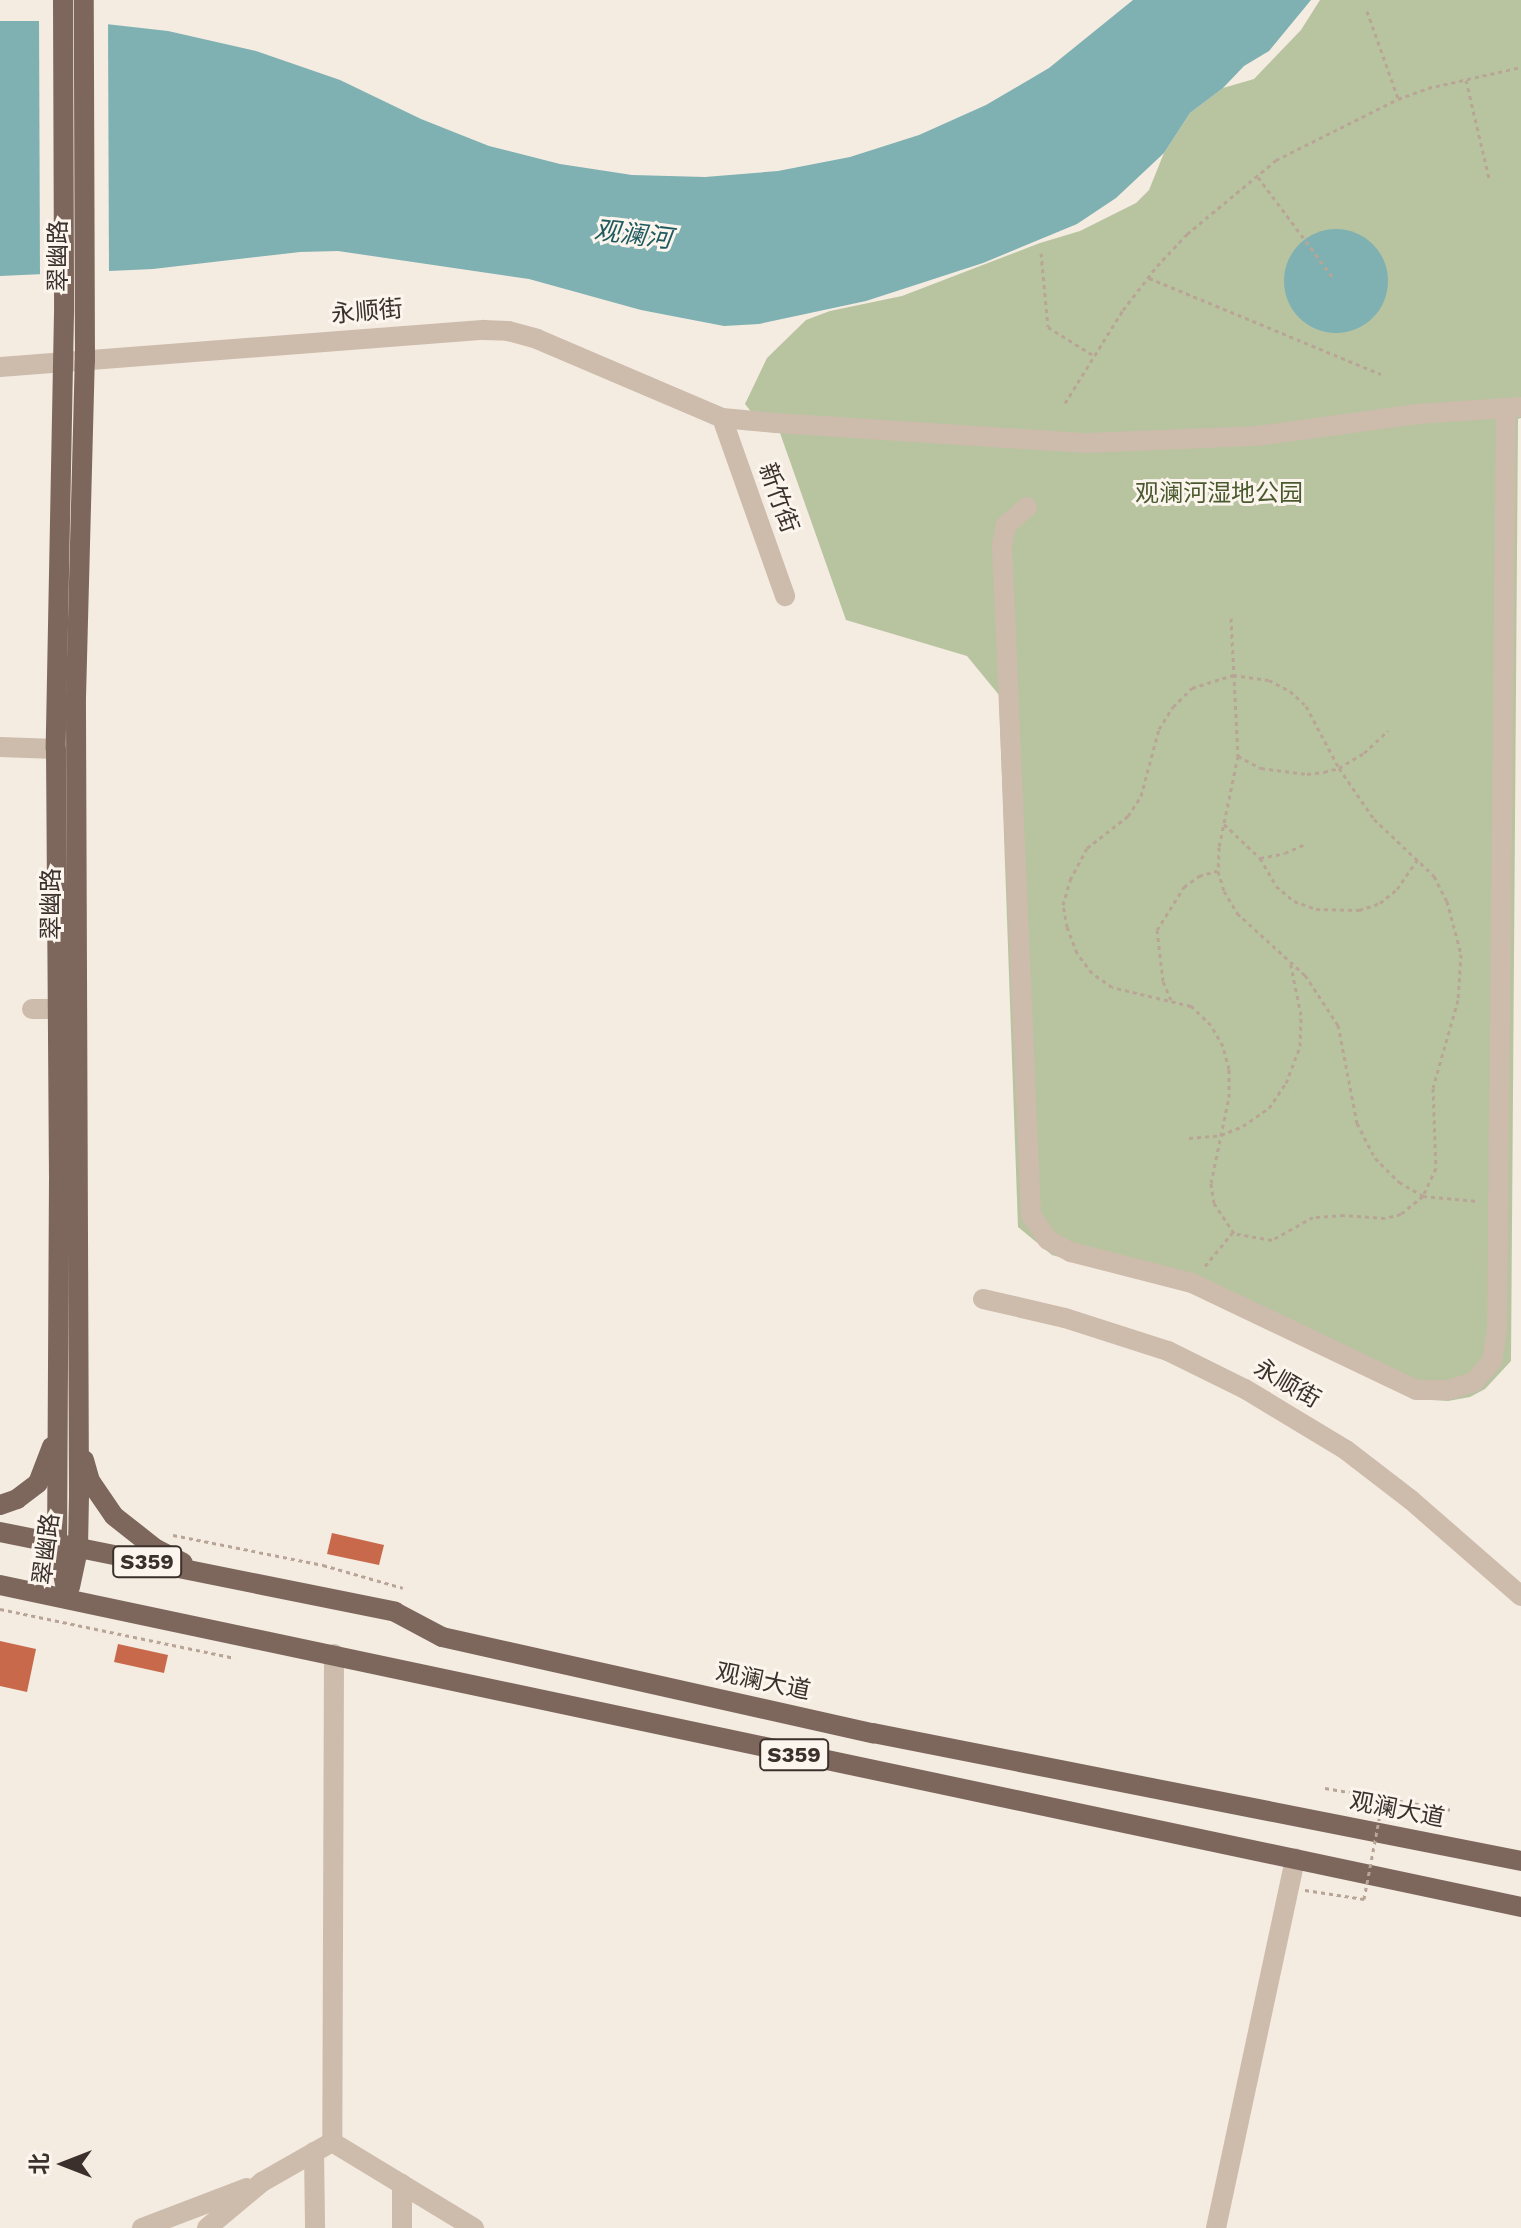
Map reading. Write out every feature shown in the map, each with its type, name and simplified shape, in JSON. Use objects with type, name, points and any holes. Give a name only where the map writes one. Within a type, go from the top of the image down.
[{"type":"main road","name":"翠幽路","points":[[63,0],[64,362],[56,749],[68,1009]]},
{"type":"main road","name":"翠幽路","points":[[68,1599],[78,1548],[68,1424],[68,1009],[85,361],[84,0]]},
{"type":"main road","name":"翠幽路","points":[[68,1424],[57,1544],[68,1599]]},
{"type":"main road","points":[[0,1505],[17,1499],[38,1483],[68,1424]]},
{"type":"main road","points":[[68,1424],[90,1481],[105,1506],[156,1549],[216,1576]]},
{"type":"main road","name":"观澜大道","points":[[0,1532],[395,1612],[442,1637],[858,1730],[1204,1802],[1521,1861]]},
{"type":"main road","name":"S359","points":[[0,1585],[1521,1907]]},
{"type":"street","name":"永顺街","points":[[0,367],[443,331],[508,331],[569,351],[722,418],[1087,443],[1257,436],[1417,414],[1514,408]]},
{"type":"street","points":[[1027,507],[1006,525],[1002,545],[1031,1215],[1048,1240],[1071,1252],[1192,1283],[1416,1390],[1448,1390],[1474,1382],[1492,1361],[1497,1331],[1497,1198],[1514,408]]},
{"type":"street","name":"新竹街","points":[[722,418],[785,596]]},
{"type":"street","points":[[0,747],[56,749]]},
{"type":"street","points":[[32,1009],[68,1009]]},
{"type":"street","name":"永顺街","points":[[983,1299],[1065,1318],[1168,1351],[1245,1389],[1346,1450],[1411,1500],[1521,1596]]},
{"type":"street","points":[[315,2228],[323,2147],[334,1654]]},
{"type":"street","points":[[1216,2228],[1295,1858]]},
{"type":"street","points":[[142,2228],[262,2182],[323,2147]]},
{"type":"street","points":[[323,2147],[402,2184],[474,2228]]},
{"type":"street","points":[[207,2228],[262,2182]]},
{"type":"street","points":[[402,2184],[402,2228]]},
{"type":"path","points":[[1367,11],[1398,99]]},
{"type":"path","points":[[1065,403],[1093,355],[1149,278],[1187,234],[1276,160],[1398,99],[1521,67]]},
{"type":"path","points":[[1466,79],[1489,178]]},
{"type":"path","points":[[1257,175],[1334,279]]},
{"type":"path","points":[[1041,253],[1048,327],[1093,355]]},
{"type":"path","points":[[1149,278],[1381,374]]},
{"type":"path","points":[[1231,618],[1238,756],[1218,871],[1224,891],[1237,913],[1305,975],[1338,1025],[1357,1123],[1375,1158],[1399,1182],[1423,1196],[1469,1202],[1497,1198]]},
{"type":"path","points":[[1233,675],[1269,680],[1290,691],[1320,726],[1339,768],[1374,819],[1434,876],[1447,901],[1461,954],[1458,1000],[1433,1088],[1436,1168],[1423,1196],[1401,1214],[1385,1218],[1344,1215],[1313,1217],[1272,1240],[1251,1239],[1233,1232],[1214,1203],[1211,1183],[1229,1083],[1223,1046],[1211,1025],[1191,1006],[1112,987],[1092,973],[1077,953],[1063,905],[1070,880],[1087,848],[1128,816],[1141,796],[1159,729],[1173,707],[1192,688],[1233,675]]},
{"type":"path","points":[[1238,756],[1261,768],[1307,774],[1339,768],[1364,753],[1388,731]]},
{"type":"path","points":[[1224,824],[1260,858],[1276,886],[1294,901],[1316,909],[1359,910],[1380,903],[1397,889],[1418,859]]},
{"type":"path","points":[[1260,858],[1285,853],[1305,844]]},
{"type":"path","points":[[1171,1000],[1163,981],[1157,930],[1184,887],[1199,876],[1218,871]]},
{"type":"path","points":[[1189,1138],[1221,1135],[1269,1108],[1286,1083],[1300,1046],[1301,1015],[1289,959]]},
{"type":"path","points":[[1192,1283],[1233,1232]]},
{"type":"path","points":[[162,1533],[323,1565],[403,1588]]},
{"type":"path","points":[[0,1609],[235,1658]]},
{"type":"path","points":[[1325,1788],[1452,1810]]},
{"type":"path","points":[[1305,1890],[1364,1899],[1383,1798]]},
{"type":"green space","name":"观澜河湿地公园","points":[[1320,0],[1521,0],[1521,418],[1518,419],[1511,1361],[1485,1389],[1470,1397],[1448,1401],[1414,1399],[1198,1294],[1052,1255],[1018,1227],[999,695],[967,656],[846,620],[774,416],[753,414],[745,404],[767,358],[806,320],[830,311],[902,296],[1040,243],[1080,231],[1136,203],[1149,190],[1164,153],[1190,113],[1223,88],[1254,79],[1301,30]]},
{"type":"water","name":"观澜河","points":[[1133,0],[1311,0],[1269,51],[1244,66],[1223,88],[1190,113],[1164,153],[1116,198],[1077,224],[983,263],[866,301],[759,324],[724,326],[641,310],[529,279],[338,251],[300,252],[153,269],[0,276],[0,21],[79,21],[168,31],[256,51],[340,80],[421,119],[489,146],[560,164],[632,175],[705,177],[778,171],[850,157],[919,135],[986,105],[1049,68]]},
{"type":"water","points":[[1336,229],[1356,233],[1373,244],[1384,261],[1388,281],[1384,301],[1373,318],[1356,329],[1336,333],[1316,329],[1299,318],[1288,301],[1284,281],[1288,261],[1299,244],[1316,233]]},
{"type":"pier","points":[[39,17],[108,20],[109,275],[40,278]]},
{"type":"building","points":[[332,1533],[384,1545],[379,1565],[327,1554]]},
{"type":"building","points":[[0,1641],[36,1649],[27,1692],[0,1686]]},
{"type":"building","points":[[118,1644],[168,1655],[164,1673],[114,1662]]}]
